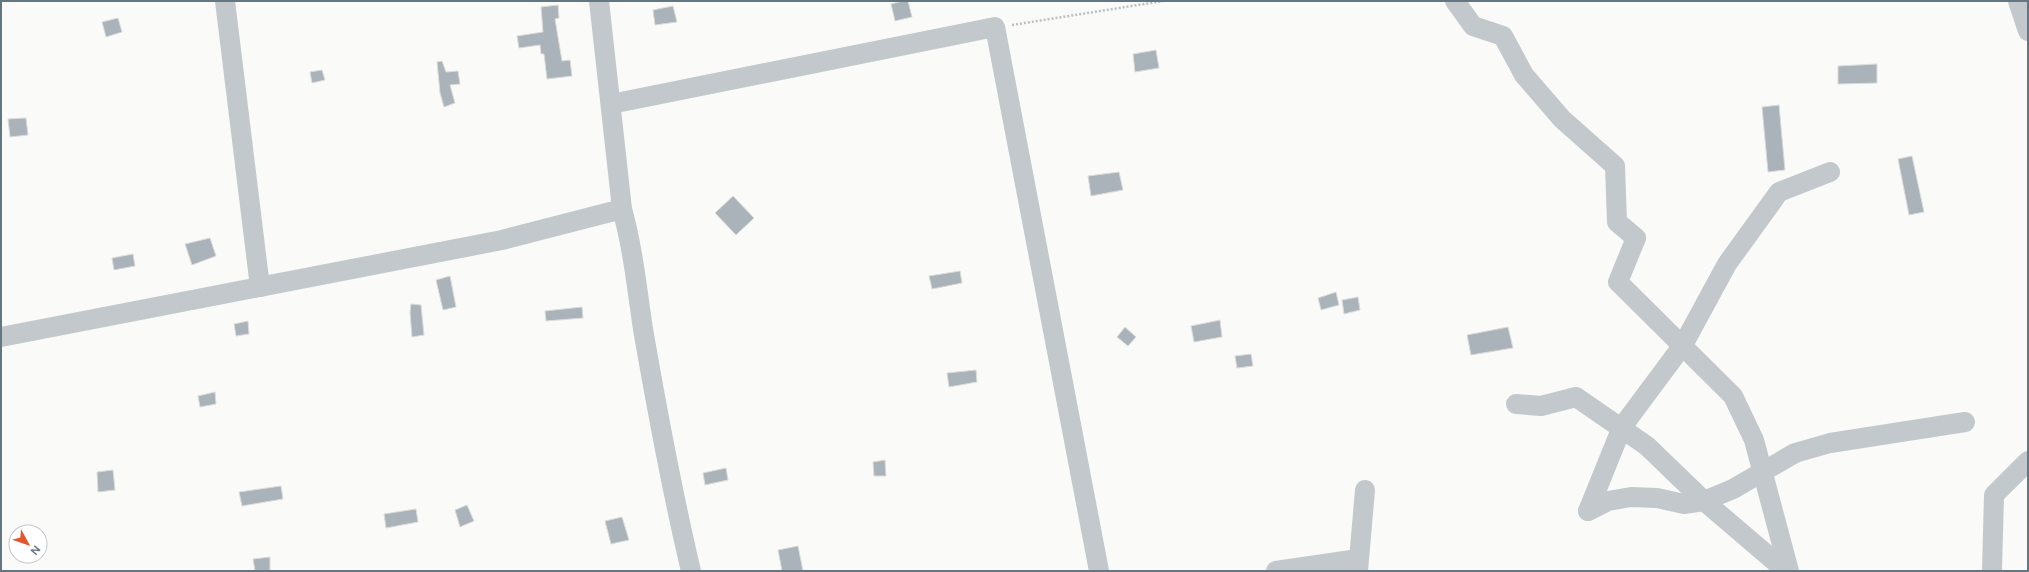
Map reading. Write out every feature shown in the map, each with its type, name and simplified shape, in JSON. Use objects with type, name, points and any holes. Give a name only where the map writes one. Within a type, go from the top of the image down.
[{"type":"street","points":[[225,1],[260,287]]},
{"type":"street","points":[[599,1],[622,209],[628,230],[644,330],[677,514],[691,571]]},
{"type":"street","points":[[1455,1],[1473,26],[1503,36],[1524,75],[1562,119],[1614,166],[1617,222],[1636,238],[1618,282],[1734,396],[1754,440],[1764,473],[1788,571]]},
{"type":"street","points":[[2018,1],[2028,31]]},
{"type":"street","points":[[611,104],[995,27],[1099,571]]},
{"type":"street","points":[[1830,172],[1779,192],[1727,264],[1683,345],[1622,427],[1588,511],[1608,502],[1631,497],[1657,498],[1684,504],[1704,501],[1733,489],[1764,473],[1795,453],[1830,443],[1964,422]]},
{"type":"street","points":[[1,337],[502,240],[622,209]]},
{"type":"street","points":[[1516,404],[1541,406],[1576,397],[1622,427],[1647,446],[1704,501],[1788,571]]},
{"type":"street","points":[[1992,571],[1994,495],[2028,462]]},
{"type":"street","points":[[1276,571],[1358,565],[1365,490]]},
{"type":"path","points":[[995,27],[1163,1]]},
{"type":"building","points":[[908,1],[912,17],[895,21],[891,4]]},
{"type":"building","points":[[558,5],[559,18],[555,19],[562,61],[570,60],[572,76],[547,79],[544,54],[541,54],[540,45],[519,48],[517,36],[543,32],[541,7]]},
{"type":"building","points":[[673,6],[677,22],[655,25],[653,10]]},
{"type":"building","points":[[118,18],[122,32],[106,37],[102,22]]},
{"type":"building","points":[[1156,50],[1159,68],[1135,72],[1133,54]]},
{"type":"building","points":[[442,61],[446,72],[458,71],[460,84],[450,85],[455,103],[444,107],[440,93],[437,62]]},
{"type":"building","points":[[1877,64],[1877,83],[1838,84],[1838,66]]},
{"type":"building","points":[[322,70],[325,80],[312,83],[310,72]]},
{"type":"building","points":[[1779,105],[1785,170],[1768,172],[1762,107]]},
{"type":"building","points":[[26,118],[28,135],[10,137],[8,119]]},
{"type":"building","points":[[1912,156],[1924,212],[1909,215],[1898,159]]},
{"type":"building","points":[[1119,172],[1123,190],[1091,196],[1088,176]]},
{"type":"building","points":[[733,196],[754,218],[736,235],[715,213]]},
{"type":"building","points":[[210,238],[216,256],[192,265],[185,244]]},
{"type":"building","points":[[133,254],[135,266],[114,270],[112,258]]},
{"type":"building","points":[[960,271],[962,283],[932,289],[929,276]]},
{"type":"building","points":[[450,276],[456,307],[443,310],[436,280]]},
{"type":"building","points":[[1336,292],[1339,305],[1321,310],[1318,298]]},
{"type":"building","points":[[1358,297],[1360,310],[1344,314],[1342,300]]},
{"type":"building","points":[[411,304],[421,305],[424,335],[412,337],[410,312]]},
{"type":"building","points":[[582,307],[583,318],[546,321],[545,311]]},
{"type":"building","points":[[1220,320],[1222,337],[1194,342],[1191,326]]},
{"type":"building","points":[[248,321],[249,334],[236,336],[234,324]]},
{"type":"building","points":[[1125,327],[1136,337],[1128,346],[1117,337]]},
{"type":"building","points":[[1508,327],[1513,348],[1471,355],[1467,335]]},
{"type":"building","points":[[1251,354],[1253,366],[1237,368],[1235,356]]},
{"type":"building","points":[[976,370],[977,382],[949,387],[947,373]]},
{"type":"building","points":[[215,392],[216,404],[200,407],[198,396]]},
{"type":"building","points":[[885,460],[886,476],[874,476],[873,462]]},
{"type":"building","points":[[726,468],[728,480],[705,485],[703,473]]},
{"type":"building","points":[[113,470],[115,490],[98,492],[97,472]]},
{"type":"building","points":[[281,486],[283,499],[242,506],[239,492]]},
{"type":"building","points":[[467,505],[474,521],[460,527],[455,510]]},
{"type":"building","points":[[416,509],[418,522],[386,528],[384,514]]},
{"type":"building","points":[[622,517],[629,540],[611,544],[605,521]]},
{"type":"building","points":[[798,546],[803,571],[782,571],[778,550]]},
{"type":"building","points":[[270,557],[270,571],[255,571],[253,559]]}]
